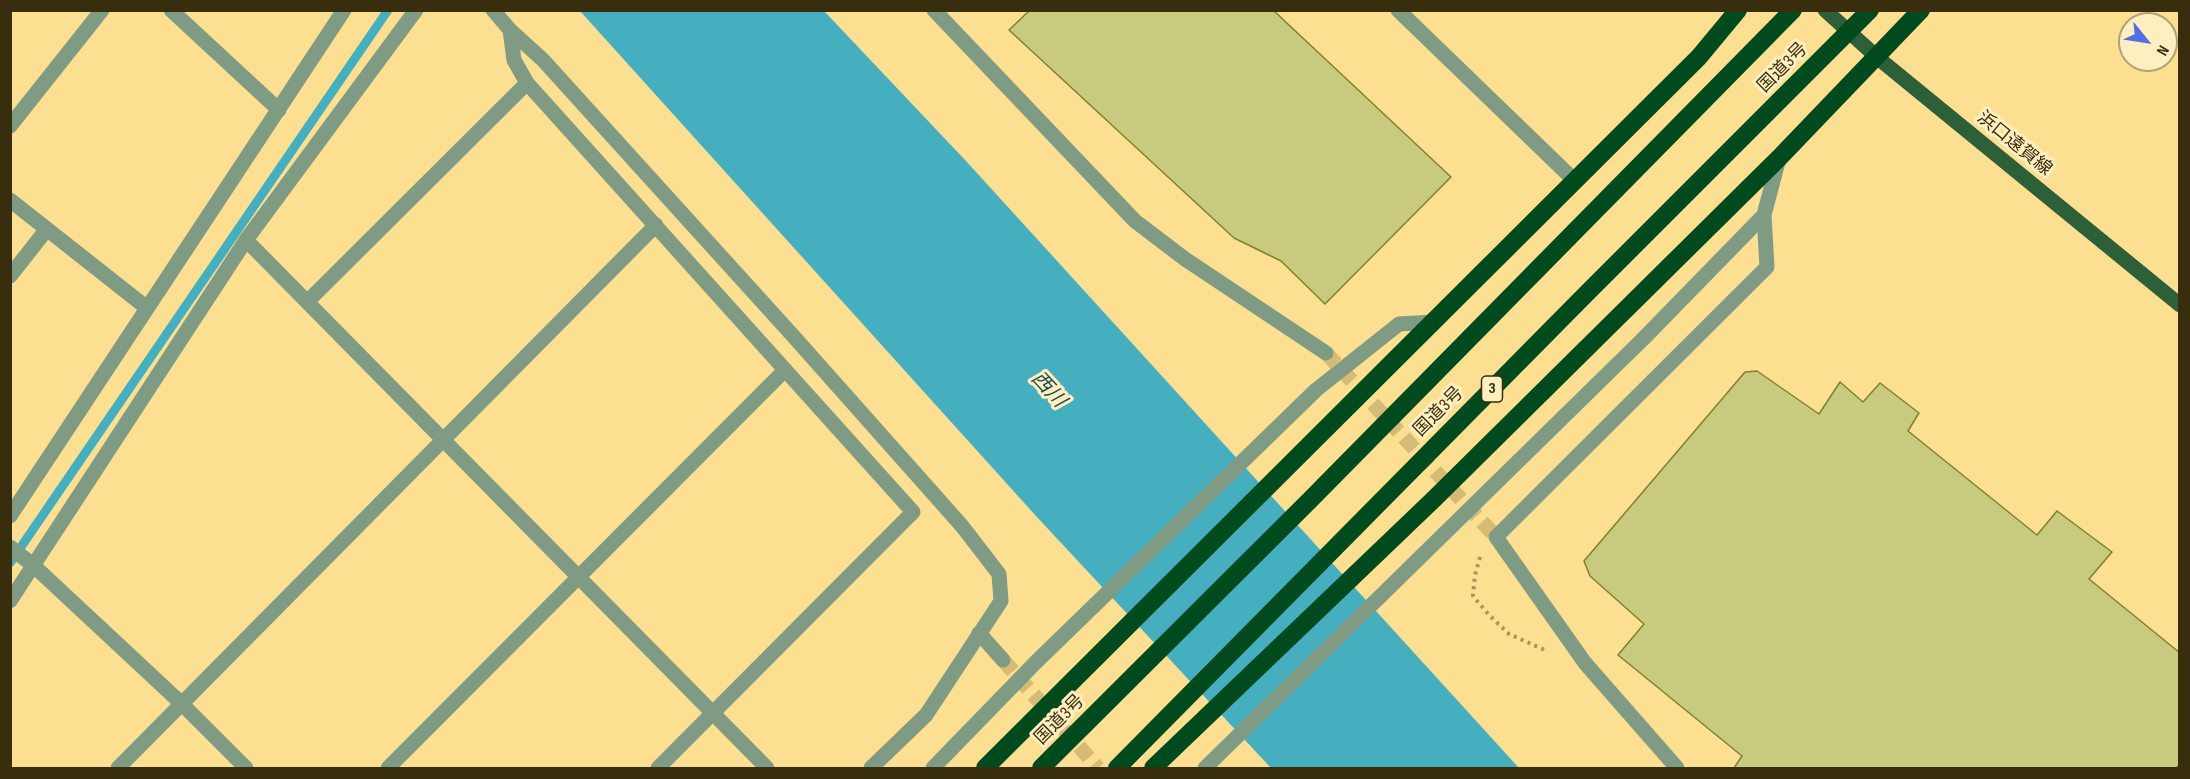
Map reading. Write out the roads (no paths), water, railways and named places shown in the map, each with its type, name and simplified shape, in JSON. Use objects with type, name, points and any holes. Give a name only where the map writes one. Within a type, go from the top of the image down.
[{"type":"highway","points":[[985,768],[1699,57],[1738,10]]},
{"type":"highway","name":"国道3号","points":[[1041,768],[1311,499],[1793,10]]},
{"type":"highway","name":"国道3号","points":[[1117,768],[1870,10]]},
{"type":"highway","points":[[1153,768],[1434,499],[1779,158],[1878,58],[1921,10]]},
{"type":"main road","name":"浜口遠賀線","points":[[1825,10],[1878,58],[2180,305]]},
{"type":"street","points":[[10,126],[102,10]]},
{"type":"street","points":[[171,10],[279,110]]},
{"type":"street","points":[[10,516],[344,10]]},
{"type":"street","points":[[10,601],[246,240],[416,10]]},
{"type":"street","points":[[493,10],[510,30],[543,60],[962,526],[999,574],[1001,601],[926,715],[871,768]]},
{"type":"street","points":[[933,10],[1135,221],[1185,259],[1326,353]]},
{"type":"street","points":[[1398,10],[1575,181]]},
{"type":"street","points":[[510,30],[514,60],[527,84],[913,512],[658,768]]},
{"type":"street","points":[[307,302],[527,84]]},
{"type":"street","points":[[1677,768],[1585,663],[1496,537],[1767,267],[1764,214],[1779,158]]},
{"type":"street","points":[[10,200],[147,308]]},
{"type":"street","points":[[1205,768],[1644,338],[1764,214]]},
{"type":"street","points":[[118,768],[656,225]]},
{"type":"street","points":[[10,276],[47,229]]},
{"type":"street","points":[[246,240],[767,768]]},
{"type":"street","points":[[933,768],[1035,663],[1316,390],[1400,324],[1434,322]]},
{"type":"street","points":[[388,768],[786,370]]},
{"type":"street","points":[[10,547],[34,566],[182,704],[246,768]]},
{"type":"street","points":[[979,633],[1003,660]]},
{"type":"water","name":"西川","points":[[580,11],[824,11],[966,161],[1519,768],[1271,768],[1036,516]]},
{"type":"waterway","points":[[10,563],[388,10]]},
{"type":"tunnel","points":[[1326,353],[1496,537]]},
{"type":"tunnel","points":[[1003,660],[1098,768]]}]
